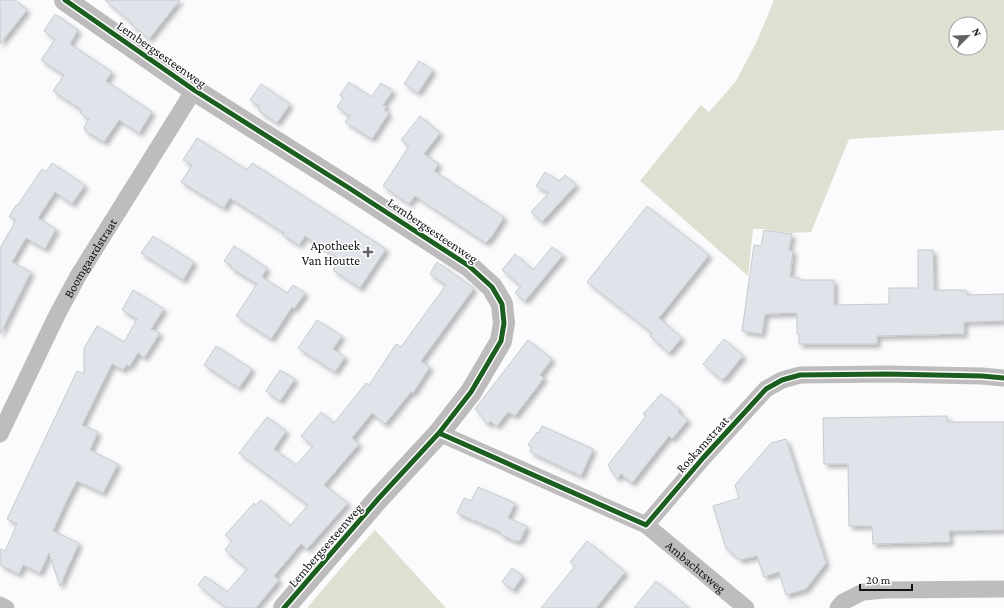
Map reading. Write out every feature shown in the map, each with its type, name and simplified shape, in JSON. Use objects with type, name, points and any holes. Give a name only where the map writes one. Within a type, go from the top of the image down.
[{"type":"street","name":"Lembergsesteenweg","points":[[65,0],[194,90],[469,266],[492,287],[502,304],[504,323],[501,341],[471,392],[439,433],[379,498],[284,608]]},
{"type":"street","name":"Boomgaardstraat","points":[[0,434],[57,315],[78,276],[194,90]]},
{"type":"street","name":"Roskamstraat","points":[[646,525],[703,458],[766,389],[782,380],[800,375],[895,374],[1004,378]]},
{"type":"street","points":[[439,433],[646,525]]},
{"type":"street","name":"Ambachtsweg","points":[[646,525],[746,608]]},
{"type":"street","points":[[838,608],[843,602],[862,592],[884,590],[1004,589]]},
{"type":"street","points":[[0,605],[6,608]]},
{"type":"green space","points":[[774,0],[1004,0],[1004,130],[849,139],[811,232],[792,233],[753,229],[748,276],[640,181],[701,105],[709,112],[736,81],[757,41]]},
{"type":"green space","points":[[375,530],[446,608],[307,608]]},
{"type":"building","points":[[0,0],[15,0],[27,10],[0,44]]},
{"type":"building","points":[[105,0],[180,0],[149,39]]},
{"type":"building","points":[[55,14],[78,30],[70,44],[112,72],[106,81],[152,112],[139,133],[119,120],[104,142],[84,130],[84,127],[89,119],[80,113],[82,110],[53,91],[64,75],[41,60],[55,39],[44,31]]},
{"type":"building","points":[[419,61],[433,70],[418,93],[404,84]]},
{"type":"building","points":[[349,82],[371,97],[381,83],[393,91],[383,105],[387,107],[384,110],[389,113],[372,139],[345,122],[350,116],[337,107],[343,98],[340,95]]},
{"type":"building","points":[[261,84],[290,104],[277,123],[258,110],[260,107],[250,100]]},
{"type":"building","points":[[420,116],[440,133],[424,154],[439,164],[434,171],[504,217],[491,238],[486,243],[415,196],[409,204],[383,186],[409,146],[401,140]]},
{"type":"building","points":[[197,138],[247,170],[252,163],[386,249],[360,288],[333,270],[339,259],[305,236],[299,245],[283,235],[284,233],[230,198],[224,208],[181,182],[192,165],[183,160]]},
{"type":"building","points":[[52,163],[85,185],[72,204],[55,192],[38,218],[56,229],[45,249],[26,238],[12,262],[31,272],[0,334],[0,248],[16,220],[9,217],[42,169],[46,172]]},
{"type":"building","points":[[545,172],[559,181],[565,175],[576,185],[542,222],[531,212],[549,193],[536,186]]},
{"type":"building","points":[[647,206],[709,255],[659,318],[682,338],[669,353],[650,336],[652,333],[587,282]]},
{"type":"building","points":[[764,230],[792,234],[789,250],[793,251],[790,277],[800,278],[800,280],[834,280],[834,305],[889,304],[889,288],[918,288],[918,250],[933,250],[934,290],[966,290],[967,295],[1004,294],[1004,321],[964,322],[964,334],[877,336],[877,344],[799,344],[799,334],[797,334],[797,313],[765,314],[762,334],[742,331],[754,245],[761,246]]},
{"type":"building","points":[[153,236],[194,262],[183,280],[141,253]]},
{"type":"building","points":[[234,246],[267,268],[262,277],[287,293],[293,285],[305,293],[294,309],[292,307],[271,339],[236,316],[257,284],[231,268],[232,266],[224,261]]},
{"type":"building","points":[[552,247],[563,255],[525,301],[515,293],[521,286],[502,270],[515,254],[533,270]]},
{"type":"building","points":[[437,262],[474,288],[421,361],[430,367],[413,393],[411,392],[385,424],[372,413],[352,438],[359,444],[324,485],[348,503],[307,549],[301,544],[274,576],[279,580],[256,608],[227,608],[198,585],[205,576],[227,592],[247,569],[225,550],[232,541],[225,535],[254,503],[256,505],[261,500],[290,526],[308,505],[239,453],[267,417],[286,431],[274,449],[296,465],[313,446],[301,436],[321,412],[334,423],[366,383],[369,385],[396,344],[401,347],[446,285],[430,274]]},
{"type":"building","points":[[133,290],[164,309],[151,329],[160,333],[144,358],[138,353],[129,367],[127,365],[123,370],[112,364],[82,425],[98,432],[90,450],[118,464],[103,493],[77,481],[67,500],[53,531],[79,543],[60,586],[49,553],[40,573],[23,565],[19,574],[0,565],[0,549],[5,551],[17,524],[7,519],[77,371],[84,374],[84,348],[97,326],[124,342],[137,319],[122,310]]},
{"type":"building","points":[[317,320],[342,336],[333,349],[345,357],[335,372],[298,348]]},
{"type":"building","points":[[724,339],[743,356],[722,380],[703,364]]},
{"type":"building","points":[[528,340],[552,359],[540,375],[544,378],[515,416],[508,412],[497,426],[490,421],[488,425],[475,409]]},
{"type":"building","points":[[216,346],[252,369],[239,388],[204,365]]},
{"type":"building","points":[[280,370],[295,379],[280,401],[266,391]]},
{"type":"building","points":[[661,394],[680,410],[678,412],[688,420],[672,439],[669,436],[632,483],[621,474],[617,479],[608,465],[646,416],[643,414]]},
{"type":"building","points":[[947,416],[947,422],[1004,422],[1004,530],[949,531],[950,542],[873,544],[872,526],[849,526],[848,464],[824,464],[823,418]]},
{"type":"building","points":[[542,426],[593,449],[581,476],[530,452],[532,447],[528,445],[537,432],[539,433]]},
{"type":"building","points":[[786,439],[826,563],[806,589],[786,595],[779,572],[764,577],[757,556],[740,560],[726,548],[713,506],[739,498],[735,485],[771,443]]},
{"type":"building","points":[[478,487],[515,503],[508,518],[527,526],[520,541],[515,541],[500,534],[501,532],[457,513],[464,498],[471,501]]},
{"type":"building","points":[[587,541],[625,572],[596,608],[541,608],[575,566],[570,562]]},
{"type":"building","points":[[512,568],[523,576],[513,590],[502,582]]},
{"type":"building","points":[[656,581],[689,608],[634,608]]},
{"type":"cycle path","points":[[65,0],[194,90],[469,266],[492,287],[502,304],[504,323],[501,341],[471,392],[439,433],[379,498],[284,608]]},
{"type":"cycle path","points":[[439,433],[646,525],[703,458],[766,389],[782,380],[800,375],[887,374],[982,376],[1004,378]]},
{"type":"place","name":"Apotheek Van Houtte","points":[[368,252]]}]
